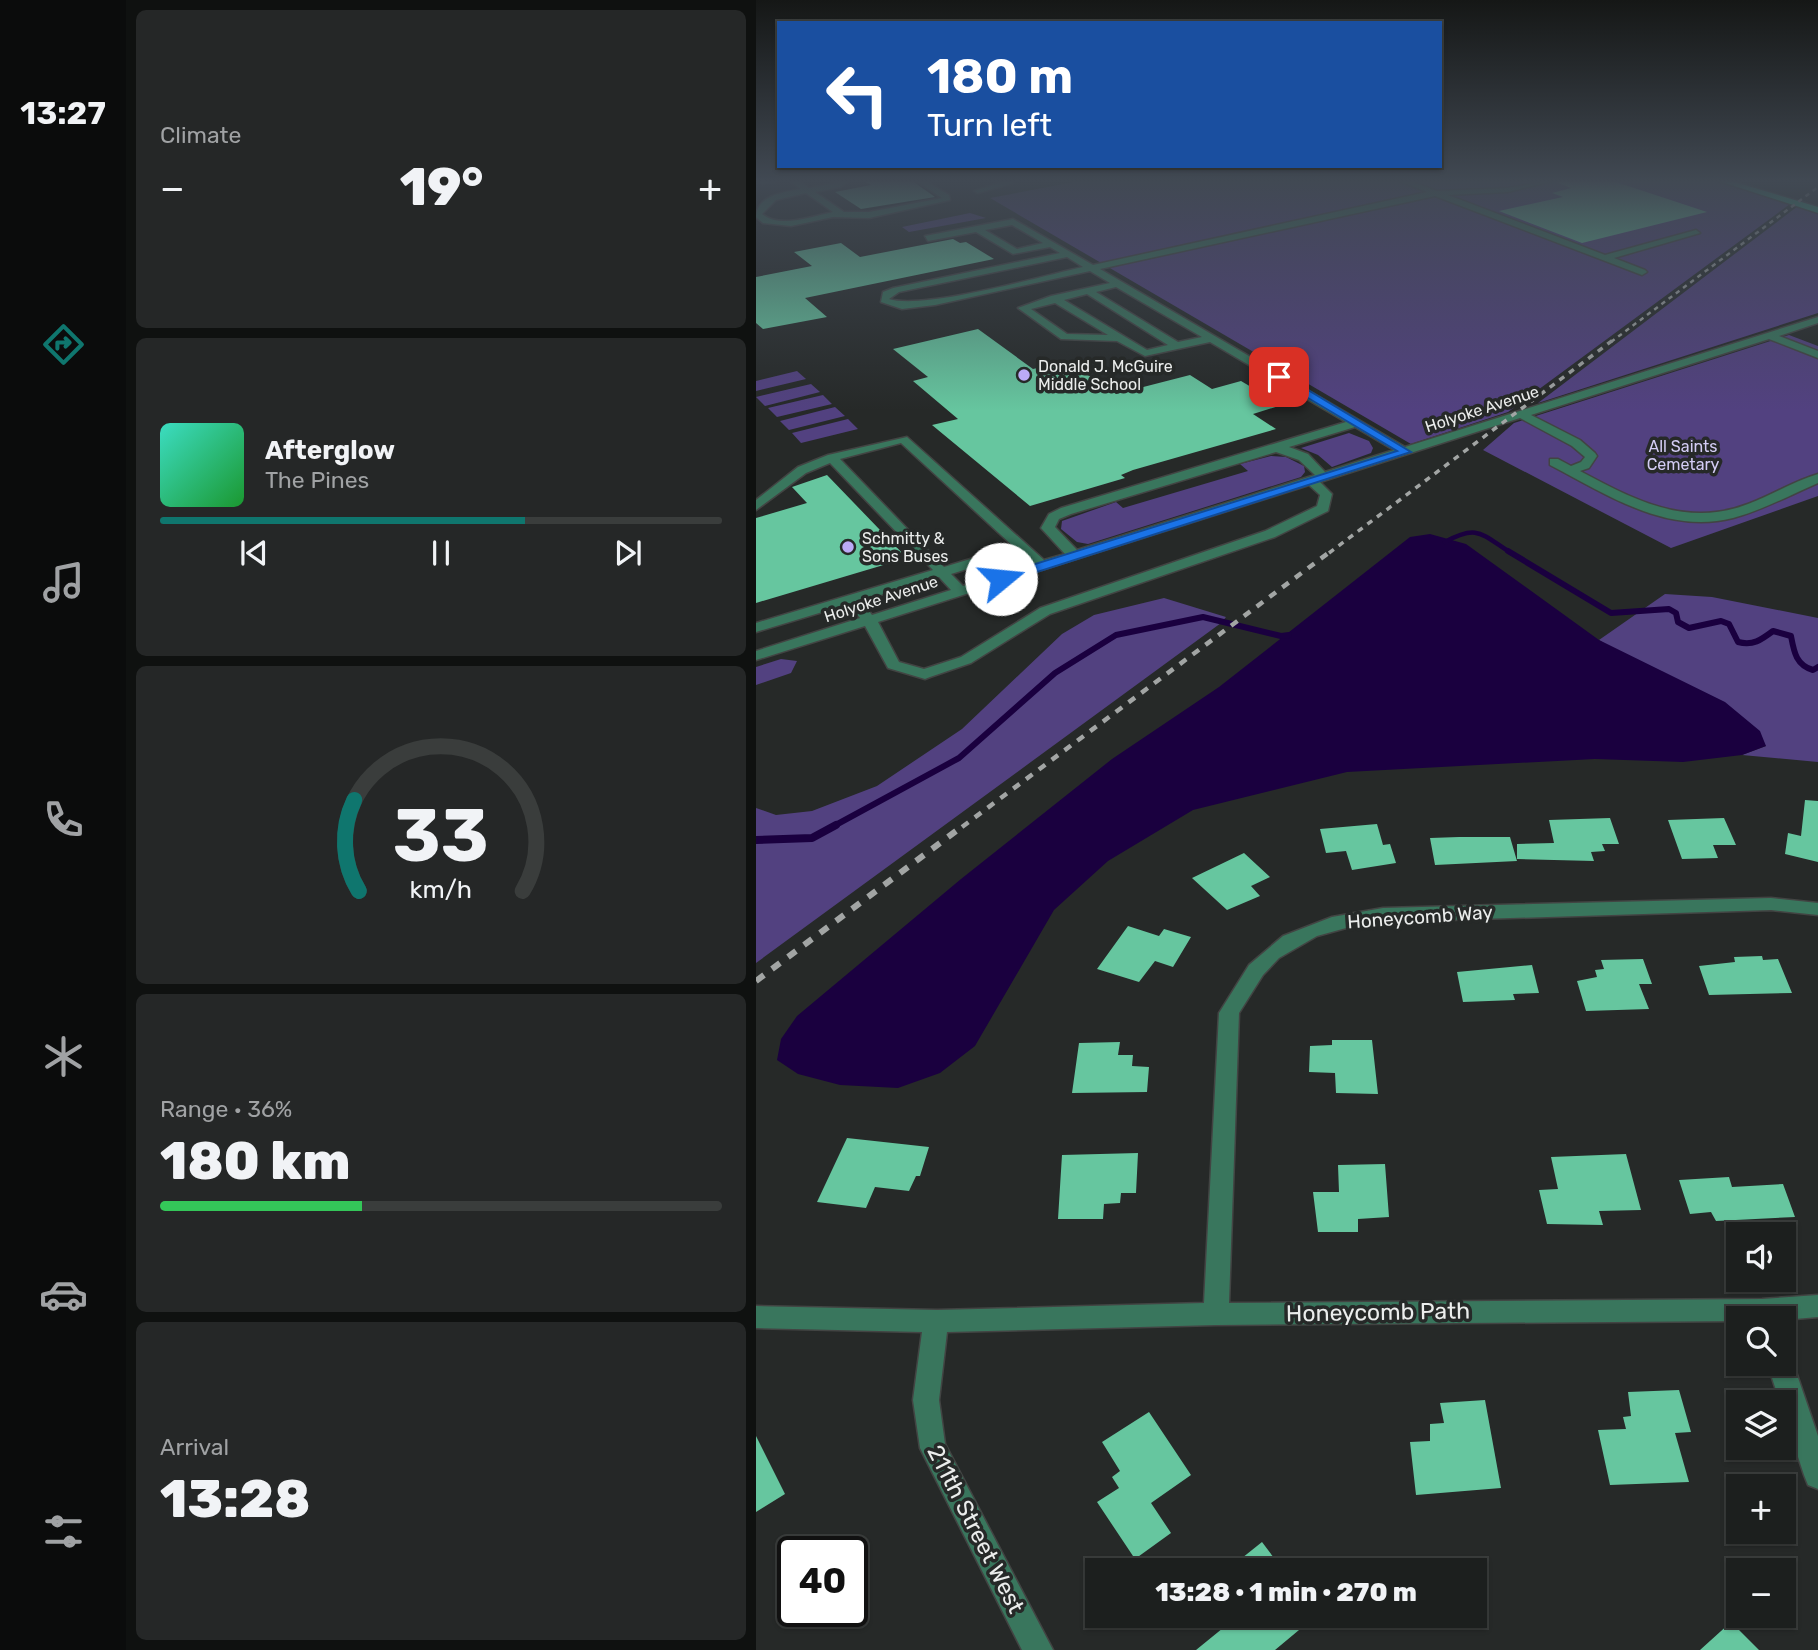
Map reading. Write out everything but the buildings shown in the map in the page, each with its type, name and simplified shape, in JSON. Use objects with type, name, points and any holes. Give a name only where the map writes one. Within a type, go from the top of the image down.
[{"type":"street","points":[[1055,257],[896,290],[886,294],[884,300],[889,304],[915,306],[1144,257]]},
{"type":"street","points":[[1074,257],[1405,452]]},
{"type":"street","points":[[1604,258],[1642,272]]},
{"type":"street","points":[[1116,338],[1065,337],[1023,308],[1119,283]]},
{"type":"street","points":[[1087,290],[1177,346]]},
{"type":"street","points":[[1054,298],[1116,338],[1145,353],[1213,338]]},
{"type":"street","name":"Holyoke Avenue","points":[[756,656],[1818,320]]},
{"type":"street","points":[[1786,330],[1818,342]]},
{"type":"street","points":[[1768,335],[1818,355]]},
{"type":"street","points":[[1523,415],[1576,443],[1591,456],[1585,465],[1571,470]]},
{"type":"street","points":[[1075,556],[1048,528],[1054,517],[1357,423]]},
{"type":"street","points":[[756,506],[802,470],[832,458],[903,439],[1042,566]]},
{"type":"street","points":[[852,599],[870,621],[893,665],[925,674],[966,660],[1045,611],[1270,534],[1322,509],[1326,494],[1317,480],[1314,464],[1305,457],[1276,448]]},
{"type":"street","points":[[832,458],[961,592]]},
{"type":"street","points":[[1554,462],[1668,516],[1700,520],[1730,515],[1818,478]]},
{"type":"street","points":[[756,628],[1021,548]]},
{"type":"street","points":[[786,619],[804,641]]},
{"type":"street","name":"Honeycomb Way","points":[[1216,1314],[1229,1013],[1240,988],[1264,959],[1297,936],[1352,918],[1771,904],[1818,909]]},
{"type":"street","name":"Honeycomb Path","points":[[1796,1309],[1818,1306]]},
{"type":"street","name":"Honeycomb Path","points":[[756,1317],[937,1321],[1216,1314],[1726,1314]]},
{"type":"street","name":"211th Street West","points":[[937,1321],[925,1387],[925,1419],[933,1448],[1038,1650]]},
{"type":"street","points":[[1784,1376],[1818,1475]]},
{"type":"green space","points":[[1091,257],[1718,257],[1508,412],[1411,444]]},
{"type":"green space","points":[[1731,257],[1818,257],[1818,313],[1538,403]]},
{"type":"green space","name":"All Saints Cemetary","points":[[1789,335],[1818,346],[1818,496],[1671,548],[1483,450],[1514,423]]},
{"type":"green space","points":[[797,371],[806,379],[756,391],[756,381]]},
{"type":"green space","points":[[811,384],[820,392],[765,406],[756,397]]},
{"type":"green space","points":[[823,395],[832,404],[777,417],[768,408]]},
{"type":"green space","points":[[835,407],[845,416],[789,430],[780,421]]},
{"type":"green space","points":[[848,419],[858,429],[801,443],[792,433]]},
{"type":"green space","points":[[1349,433],[1369,441],[1373,448],[1371,453],[1332,467],[1318,455],[1301,448]]},
{"type":"green space","points":[[1271,456],[1286,457],[1304,466],[1305,472],[1301,477],[1088,544],[1077,542],[1061,529],[1062,521],[1116,502],[1123,508],[1248,471],[1240,464]]},
{"type":"green space","points":[[1665,594],[1712,597],[1818,618],[1818,762],[1742,755],[1766,746],[1599,640]]},
{"type":"green space","points":[[1164,598],[1226,617],[756,963],[756,808],[776,815],[812,811],[877,786],[962,729],[1062,634],[1094,615]]},
{"type":"green space","points":[[781,659],[797,661],[791,673],[756,685],[756,667]]},
{"type":"shaded area","points":[[1430,534],[1466,544],[1599,640],[1725,702],[1760,731],[1766,746],[1742,755],[1683,762],[1595,759],[1347,772],[1193,810],[1108,861],[1054,910],[975,1046],[940,1073],[898,1088],[840,1085],[798,1074],[777,1060],[781,1039],[797,1016],[961,879],[1112,759],[1219,687],[1410,537]]},
{"type":"waterway","points":[[1445,542],[1465,533],[1479,534],[1509,551]]},
{"type":"waterway","points":[[1509,551],[1611,613],[1669,609],[1676,613],[1678,622],[1689,628],[1721,621],[1729,624],[1738,642],[1743,643],[1757,641],[1773,631],[1791,636],[1795,652],[1803,665],[1813,670],[1818,667]]},
{"type":"waterway","points":[[832,827],[959,758],[1055,673],[1116,635],[1203,617],[1281,636],[1289,635]]},
{"type":"waterway","points":[[756,840],[812,838],[836,825]]},
{"type":"railway","points":[[1611,342],[1725,257]]},
{"type":"railway","points":[[1329,553],[1613,340]]},
{"type":"railway","points":[[962,827],[1331,551]]},
{"type":"railway","points":[[756,981],[964,825]]},
{"type":"place","name":"Donald J. McGuire Middle School","points":[[1024,375]]},
{"type":"place","name":"Schmitty & Sons Buses","points":[[848,547]]},
{"type":"route","points":[[1001,579],[1405,452],[1279,377]]}]
